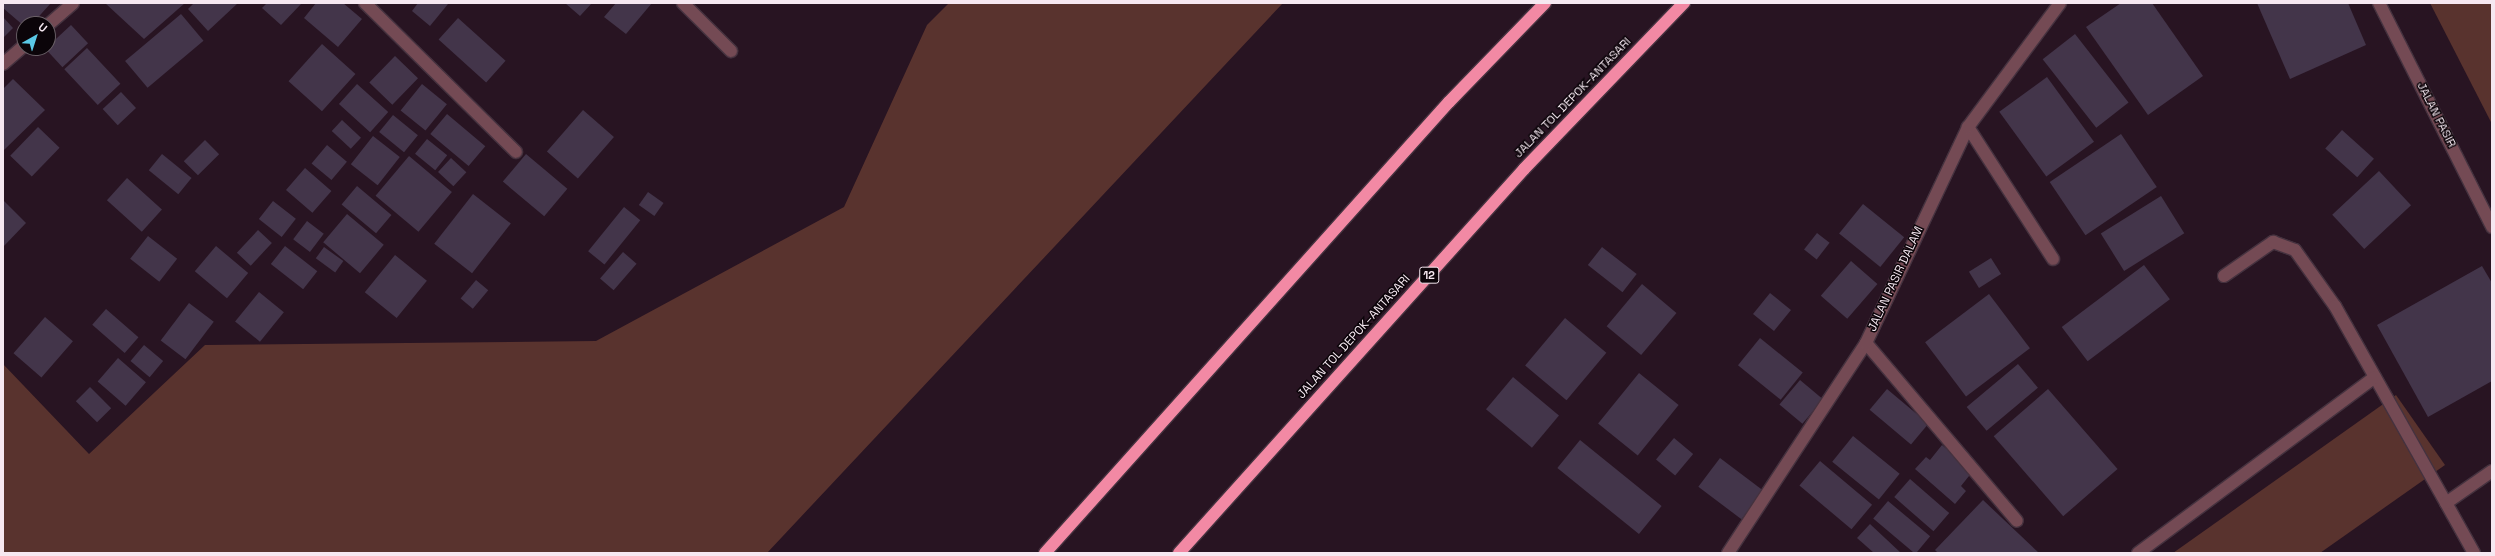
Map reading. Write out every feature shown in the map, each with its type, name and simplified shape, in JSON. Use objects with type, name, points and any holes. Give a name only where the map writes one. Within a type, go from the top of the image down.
[{"type":"highway","points":[[1045,553],[1449,102],[1545,3]]},
{"type":"highway","name":"JALAN TOL DEPOK–ANTASARI","points":[[1179,553],[1524,169],[1684,3]]},
{"type":"street","points":[[56,18],[73,3]]},
{"type":"street","points":[[365,3],[516,152]]},
{"type":"street","points":[[683,3],[731,51]]},
{"type":"street","name":"JALAN PASIR DALAM","points":[[1728,553],[1866,343],[1968,127],[2060,3]]},
{"type":"street","name":"JALAN PASIR","points":[[2379,3],[2492,227]]},
{"type":"street","points":[[3,64],[16,53]]},
{"type":"street","points":[[1968,127],[2053,259]]},
{"type":"street","points":[[2224,276],[2273,242],[2295,250],[2335,306],[2474,553]]},
{"type":"street","points":[[1866,343],[2017,521]]},
{"type":"street","points":[[2138,553],[2375,377]]},
{"type":"street","points":[[2446,503],[2492,471]]},
{"type":"shaded area","points":[[949,3],[1283,3],[767,553],[3,553],[3,364],[89,454],[205,345],[596,341],[844,207],[927,25]]},
{"type":"shaded area","points":[[2430,3],[2492,3],[2492,124]]},
{"type":"shaded area","points":[[2396,395],[2445,465],[2320,553],[2173,553]]},
{"type":"building","points":[[3,3],[51,3],[39,16],[16,16],[16,19],[3,8]]},
{"type":"building","points":[[105,3],[185,3],[144,39]]},
{"type":"building","points":[[194,3],[238,3],[208,31],[188,9]]},
{"type":"building","points":[[267,3],[302,3],[281,25],[262,8]]},
{"type":"building","points":[[316,3],[343,3],[362,19],[338,47],[304,18]]},
{"type":"building","points":[[418,3],[448,4],[430,26],[412,11]]},
{"type":"building","points":[[565,3],[592,3],[580,16]]},
{"type":"building","points":[[616,3],[652,3],[626,34],[604,17]]},
{"type":"building","points":[[2121,3],[2152,3],[2203,76],[2148,115],[2086,27]]},
{"type":"building","points":[[2257,3],[2348,3],[2366,45],[2290,79]]},
{"type":"building","points":[[181,14],[203,41],[148,88],[125,61]]},
{"type":"building","points":[[3,17],[13,28],[3,38]]},
{"type":"building","points":[[458,18],[506,61],[486,82],[439,40]]},
{"type":"building","points":[[71,25],[88,43],[62,67],[52,56],[56,56],[56,39]]},
{"type":"building","points":[[2075,34],[2129,103],[2096,128],[2043,59]]},
{"type":"building","points":[[322,44],[355,74],[322,111],[289,81]]},
{"type":"building","points":[[87,48],[120,84],[98,105],[64,69]]},
{"type":"building","points":[[395,56],[418,78],[392,105],[369,83]]},
{"type":"building","points":[[2047,77],[2094,142],[2046,176],[1999,112]]},
{"type":"building","points":[[13,79],[45,110],[3,151],[3,89]]},
{"type":"building","points":[[357,84],[388,112],[370,132],[339,104]]},
{"type":"building","points":[[422,84],[447,104],[425,131],[401,110]]},
{"type":"building","points":[[121,92],[136,108],[118,125],[103,109]]},
{"type":"building","points":[[583,110],[614,137],[578,178],[547,152]]},
{"type":"building","points":[[447,114],[485,146],[469,166],[430,134]]},
{"type":"building","points":[[393,115],[418,135],[404,152],[379,132]]},
{"type":"building","points":[[342,120],[361,138],[351,149],[332,131]]},
{"type":"building","points":[[38,127],[60,148],[32,177],[10,156]]},
{"type":"building","points":[[2342,130],[2374,159],[2357,177],[2325,149]]},
{"type":"building","points":[[2121,134],[2157,187],[2085,235],[2050,182]]},
{"type":"building","points":[[373,136],[400,157],[378,185],[351,164]]},
{"type":"building","points":[[427,139],[447,155],[435,170],[415,154]]},
{"type":"building","points":[[205,140],[219,154],[198,175],[184,161]]},
{"type":"building","points":[[327,145],[347,162],[331,180],[312,163]]},
{"type":"building","points":[[162,154],[192,178],[178,194],[149,170]]},
{"type":"building","points":[[526,154],[567,189],[544,216],[503,182]]},
{"type":"building","points":[[409,156],[452,192],[418,232],[376,196]]},
{"type":"building","points":[[451,158],[466,172],[453,186],[438,172]]},
{"type":"building","points":[[305,168],[331,191],[312,213],[286,190]]},
{"type":"building","points":[[2379,171],[2411,205],[2364,249],[2332,215]]},
{"type":"building","points":[[127,178],[162,209],[142,232],[107,200]]},
{"type":"building","points":[[357,186],[391,215],[376,233],[342,204]]},
{"type":"building","points":[[648,192],[664,203],[654,216],[639,205]]},
{"type":"building","points":[[473,194],[511,224],[472,273],[434,244]]},
{"type":"building","points":[[2161,196],[2184,233],[2124,271],[2101,234]]},
{"type":"building","points":[[3,200],[26,223],[3,247]]},
{"type":"building","points":[[273,201],[296,219],[282,237],[259,219]]},
{"type":"building","points":[[1863,204],[1904,237],[1880,267],[1839,234]]},
{"type":"building","points":[[624,207],[640,220],[604,265],[588,251]]},
{"type":"building","points":[[347,214],[384,245],[360,273],[323,242]]},
{"type":"building","points":[[307,221],[324,234],[310,252],[293,239]]},
{"type":"building","points":[[258,230],[272,243],[251,266],[237,253]]},
{"type":"building","points":[[1817,233],[1830,243],[1817,259],[1804,250]]},
{"type":"building","points":[[148,236],[177,259],[159,282],[130,259]]},
{"type":"building","points":[[216,246],[248,273],[227,298],[195,271]]},
{"type":"building","points":[[285,246],[317,271],[303,289],[271,264]]},
{"type":"building","points":[[324,247],[343,261],[335,272],[316,258]]},
{"type":"building","points":[[1602,247],[1637,274],[1623,292],[1588,265]]},
{"type":"building","points":[[623,252],[637,264],[614,290],[600,278]]},
{"type":"building","points":[[395,255],[427,281],[397,318],[365,292]]},
{"type":"building","points":[[1991,258],[2001,274],[1979,288],[1969,272]]},
{"type":"building","points":[[1851,261],[1877,284],[1847,319],[1821,296]]},
{"type":"building","points":[[2144,265],[2170,299],[2088,361],[2062,327]]},
{"type":"building","points":[[2482,266],[2492,283],[2492,381],[2428,417],[2377,325]]},
{"type":"building","points":[[476,280],[488,290],[473,309],[461,298]]},
{"type":"building","points":[[1642,284],[1676,313],[1641,355],[1607,326]]},
{"type":"building","points":[[259,292],[284,312],[260,342],[235,322]]},
{"type":"building","points":[[1770,293],[1791,310],[1774,331],[1753,314]]},
{"type":"building","points":[[1989,294],[2030,348],[1966,396],[1925,342]]},
{"type":"building","points":[[189,303],[214,322],[185,359],[161,341]]},
{"type":"building","points":[[106,309],[138,337],[125,353],[92,325]]},
{"type":"building","points":[[45,317],[73,341],[41,378],[14,353]]},
{"type":"building","points":[[1565,318],[1606,353],[1567,400],[1525,365]]},
{"type":"building","points":[[1760,338],[1803,373],[1781,400],[1738,365]]},
{"type":"building","points":[[144,345],[163,361],[150,377],[131,361]]},
{"type":"building","points":[[118,358],[146,382],[126,406],[98,381]]},
{"type":"building","points":[[2018,364],[2038,388],[1987,431],[1967,407]]},
{"type":"building","points":[[1639,373],[1679,405],[1638,456],[1598,424]]},
{"type":"building","points":[[1513,377],[1559,416],[1532,448],[1486,409]]},
{"type":"building","points":[[1800,380],[1823,399],[1802,424],[1779,405]]},
{"type":"building","points":[[90,387],[111,408],[97,422],[76,401]]},
{"type":"building","points":[[1887,389],[1928,424],[1911,444],[1870,410]]},
{"type":"building","points":[[2048,389],[2118,469],[2063,516],[1994,436]]},
{"type":"building","points":[[1853,436],[1900,474],[1879,499],[1832,462]]},
{"type":"building","points":[[1674,438],[1693,454],[1675,476],[1656,459]]},
{"type":"building","points":[[1580,440],[1662,506],[1639,534],[1557,468]]},
{"type":"building","points":[[1942,445],[1973,471],[1961,486],[1966,491],[1955,504],[1915,469],[1926,457],[1930,460]]},
{"type":"building","points":[[1720,458],[1763,490],[1741,519],[1698,487]]},
{"type":"building","points":[[1820,461],[1872,505],[1852,529],[1799,486]]},
{"type":"building","points":[[1910,479],[1949,513],[1933,531],[1894,497]]},
{"type":"building","points":[[1983,500],[2039,553],[1938,553],[1935,550]]},
{"type":"building","points":[[1888,501],[1930,536],[1916,553],[1914,553],[1873,519]]},
{"type":"building","points":[[1870,524],[1901,553],[1874,553],[1857,538]]}]
